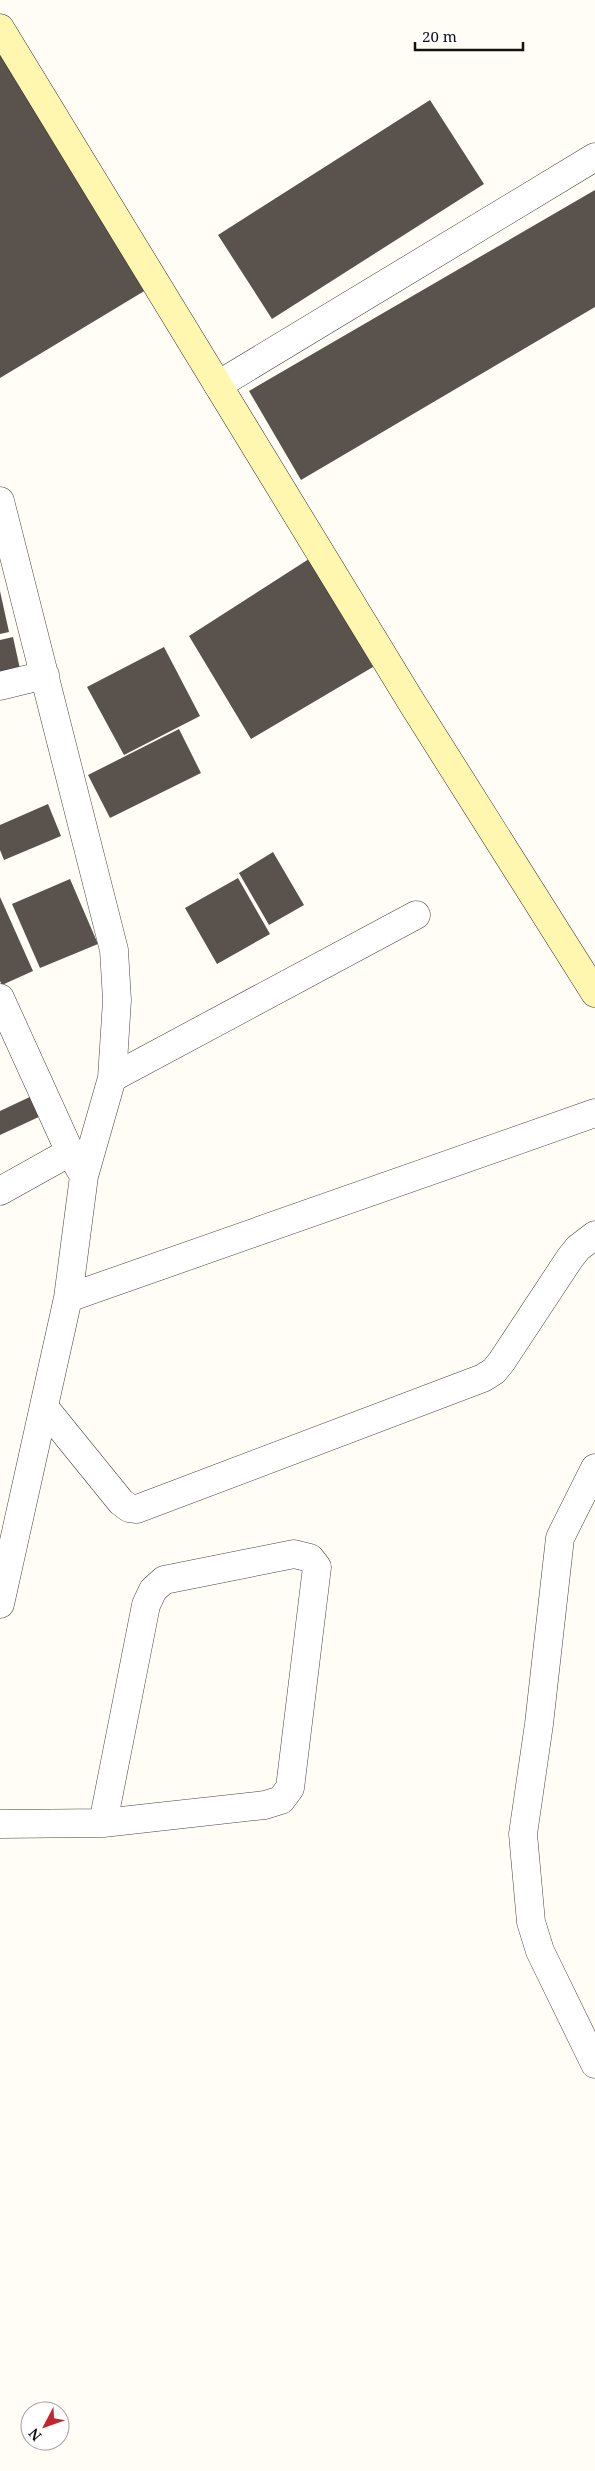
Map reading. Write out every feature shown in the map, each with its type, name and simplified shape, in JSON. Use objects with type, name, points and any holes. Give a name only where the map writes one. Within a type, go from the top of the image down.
[{"type":"street","points":[[0,28],[417,712],[593,983]]},
{"type":"street","points":[[218,385],[595,157]]},
{"type":"street","points":[[0,501],[114,950],[117,1000],[112,1078],[84,1176],[68,1298],[0,1604]]},
{"type":"street","points":[[0,686],[45,675]]},
{"type":"street","points":[[112,1078],[416,915]]},
{"type":"street","points":[[0,998],[70,1152],[84,1176]]},
{"type":"street","points":[[68,1298],[595,1112]]},
{"type":"street","points":[[0,1191],[70,1152]]},
{"type":"street","points":[[44,1407],[121,1502],[129,1508],[137,1509],[483,1378],[494,1371],[502,1361],[570,1258],[578,1248],[595,1235]]},
{"type":"street","points":[[595,1468],[560,1538],[539,1724],[523,1834],[530,1922],[540,1950],[595,2064]]},
{"type":"street","points":[[0,1824],[103,1823],[265,1805],[281,1800],[290,1788],[317,1566],[310,1558],[294,1554],[164,1580],[153,1590],[146,1605],[103,1823]]},
{"type":"building","points":[[0,47],[146,290],[0,378]]},
{"type":"building","points":[[430,100],[484,184],[272,319],[218,235]]},
{"type":"building","points":[[595,190],[595,307],[301,480],[249,391]]},
{"type":"building","points":[[312,557],[373,667],[251,739],[189,636]]},
{"type":"building","points":[[0,591],[9,632],[0,634]]},
{"type":"building","points":[[13,637],[20,669],[0,673],[0,640]]},
{"type":"building","points":[[164,647],[200,716],[124,755],[87,687]]},
{"type":"building","points":[[179,729],[201,773],[110,818],[88,775]]},
{"type":"building","points":[[48,804],[61,836],[4,860],[0,850],[0,825]]},
{"type":"building","points":[[273,852],[304,905],[269,925],[239,873]]},
{"type":"building","points":[[238,878],[270,934],[217,964],[185,908]]},
{"type":"building","points":[[70,879],[98,944],[40,968],[12,904]]},
{"type":"building","points":[[0,897],[33,971],[2,985],[0,981]]},
{"type":"building","points":[[34,1095],[43,1115],[0,1135],[0,1111]]}]
